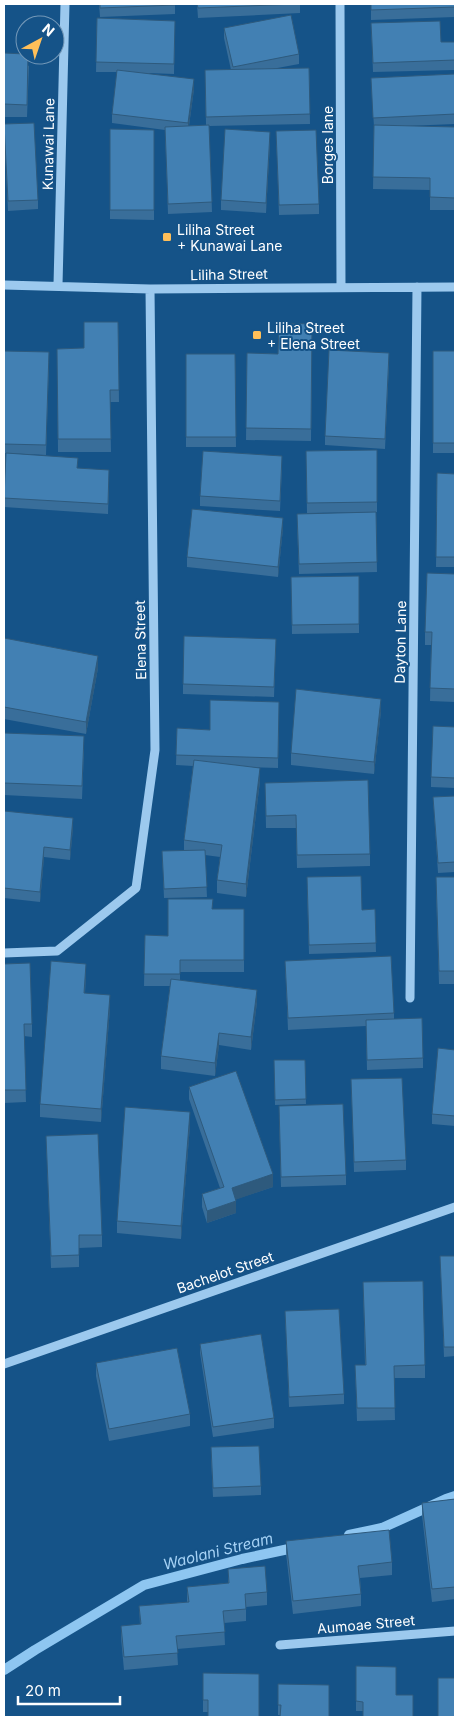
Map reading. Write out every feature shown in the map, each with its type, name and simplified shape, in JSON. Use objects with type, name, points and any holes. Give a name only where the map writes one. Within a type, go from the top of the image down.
[{"type":"street","name":"Kunawai Lane","points":[[58,285],[65,4]]},
{"type":"street","name":"Borges lane","points":[[340,4],[342,287]]},
{"type":"street","name":"Liliha Street","points":[[4,285],[150,289],[455,287]]},
{"type":"street","name":"Dayton Lane","points":[[410,998],[418,287]]},
{"type":"street","name":"Elena Street","points":[[4,953],[57,951],[136,888],[155,750],[150,289]]},
{"type":"street","name":"Bachelot Street","points":[[4,1364],[455,1207]]},
{"type":"street","name":"Aumoae Street","points":[[280,1645],[455,1631]]},
{"type":"building","points":[[100,4],[175,4],[175,5],[100,8]]},
{"type":"building","points":[[197,4],[296,4],[198,8]]},
{"type":"building","points":[[371,4],[455,4],[455,7],[371,10]]},
{"type":"building","points":[[291,15],[299,54],[233,67],[224,28]]},
{"type":"building","points":[[97,18],[175,21],[174,64],[96,62]]},
{"type":"building","points":[[440,21],[441,42],[455,42],[455,60],[373,63],[371,23]]},
{"type":"building","points":[[4,53],[15,54],[15,65],[28,65],[27,105],[4,104]]},
{"type":"building","points":[[309,68],[310,114],[206,117],[205,70]]},
{"type":"building","points":[[117,70],[194,79],[188,123],[112,114]]},
{"type":"building","points":[[455,74],[455,114],[373,118],[371,78]]},
{"type":"building","points":[[34,123],[38,200],[8,201],[4,124]]},
{"type":"building","points":[[209,125],[212,202],[168,204],[165,127]]},
{"type":"building","points":[[374,125],[455,127],[455,198],[430,197],[430,178],[373,177]]},
{"type":"building","points":[[110,129],[154,130],[154,210],[110,210]]},
{"type":"building","points":[[225,129],[270,132],[266,203],[221,200]]},
{"type":"building","points":[[316,130],[319,204],[279,205],[276,131]]},
{"type":"building","points":[[84,322],[118,322],[119,390],[110,390],[111,439],[58,439],[57,349],[84,348]]},
{"type":"building","points":[[279,323],[312,324],[311,429],[246,428],[247,353],[278,354]]},
{"type":"building","points":[[329,350],[389,353],[385,439],[325,436]]},
{"type":"building","points":[[4,351],[49,352],[46,445],[4,444]]},
{"type":"building","points":[[433,351],[455,351],[455,443],[433,443]]},
{"type":"building","points":[[186,354],[235,354],[236,437],[186,437]]},
{"type":"building","points":[[377,450],[377,502],[307,503],[306,451]]},
{"type":"building","points":[[203,451],[282,456],[280,501],[200,496]]},
{"type":"building","points":[[6,453],[78,458],[77,468],[109,470],[108,504],[4,498]]},
{"type":"building","points":[[437,473],[455,474],[455,557],[436,557]]},
{"type":"building","points":[[192,509],[283,518],[278,567],[187,557]]},
{"type":"building","points":[[376,512],[377,562],[299,564],[297,514]]},
{"type":"building","points":[[427,573],[455,574],[455,689],[430,688],[432,632],[425,632]]},
{"type":"building","points":[[359,576],[359,624],[292,625],[291,577]]},
{"type":"building","points":[[184,636],[276,639],[274,687],[183,684]]},
{"type":"building","points":[[4,638],[98,656],[86,722],[4,707]]},
{"type":"building","points":[[296,689],[381,699],[374,762],[291,753]]},
{"type":"building","points":[[210,700],[279,702],[278,758],[176,755],[177,728],[210,730]]},
{"type":"building","points":[[433,726],[455,727],[455,778],[431,777]]},
{"type":"building","points":[[4,733],[84,736],[82,786],[4,783]]},
{"type":"building","points":[[194,760],[260,768],[246,884],[217,880],[222,845],[184,840]]},
{"type":"building","points":[[368,780],[370,854],[297,855],[296,815],[266,816],[265,783]]},
{"type":"building","points":[[455,796],[455,862],[438,863],[433,797]]},
{"type":"building","points":[[4,811],[73,818],[70,850],[44,847],[40,892],[4,888]]},
{"type":"building","points":[[205,850],[207,887],[164,889],[162,851]]},
{"type":"building","points":[[361,876],[362,910],[375,909],[376,943],[309,945],[307,877]]},
{"type":"building","points":[[436,877],[455,877],[455,971],[439,971]]},
{"type":"building","points":[[168,899],[213,899],[212,909],[244,909],[244,960],[180,960],[180,974],[144,974],[145,935],[168,936]]},
{"type":"building","points":[[391,956],[394,1013],[288,1018],[285,961]]},
{"type":"building","points":[[51,961],[86,964],[84,993],[110,995],[101,1109],[40,1104]]},
{"type":"building","points":[[30,963],[32,1024],[24,1024],[26,1090],[4,1090],[4,964]]},
{"type":"building","points":[[171,979],[257,990],[251,1037],[219,1033],[215,1063],[161,1056]]},
{"type":"building","points":[[422,1018],[423,1058],[367,1060],[366,1020]]},
{"type":"building","points":[[438,1048],[455,1050],[455,1116],[432,1114]]},
{"type":"building","points":[[274,1060],[305,1060],[306,1099],[275,1100]]},
{"type":"building","points":[[236,1071],[273,1174],[232,1188],[236,1201],[207,1211],[202,1194],[224,1187],[189,1087]]},
{"type":"building","points":[[402,1078],[406,1160],[354,1162],[351,1079]]},
{"type":"building","points":[[343,1104],[346,1175],[281,1177],[279,1106]]},
{"type":"building","points":[[125,1107],[190,1112],[181,1226],[117,1221]]},
{"type":"building","points":[[98,1134],[102,1235],[79,1235],[79,1255],[51,1256],[46,1136]]},
{"type":"building","points":[[440,1256],[455,1256],[455,1347],[444,1347]]},
{"type":"building","points":[[423,1281],[425,1365],[394,1366],[395,1408],[357,1408],[355,1365],[366,1365],[363,1282]]},
{"type":"building","points":[[339,1309],[344,1394],[289,1397],[285,1311]]},
{"type":"building","points":[[261,1334],[274,1418],[213,1427],[200,1344]]},
{"type":"building","points":[[177,1348],[190,1414],[109,1429],[96,1363]]},
{"type":"building","points":[[259,1446],[261,1486],[213,1488],[211,1447]]},
{"type":"building","points":[[455,1499],[455,1587],[432,1589],[422,1503]]},
{"type":"building","points":[[389,1530],[392,1562],[358,1566],[361,1594],[293,1601],[286,1541]]},
{"type":"building","points":[[265,1566],[267,1592],[245,1594],[246,1609],[223,1611],[225,1632],[176,1636],[178,1653],[124,1657],[121,1626],[141,1624],[139,1606],[189,1602],[187,1587],[229,1583],[228,1569]]},
{"type":"building","points":[[356,1666],[396,1667],[396,1695],[413,1695],[413,1717],[363,1717],[363,1702],[356,1701]]},
{"type":"building","points":[[203,1673],[259,1674],[259,1717],[208,1717],[208,1700],[203,1700]]},
{"type":"building","points":[[438,1678],[455,1678],[455,1717],[438,1717]]},
{"type":"building","points":[[278,1684],[329,1685],[329,1717],[280,1717],[281,1705],[278,1705]]},
{"type":"waterway","name":"Waolani Stream","points":[[349,1535],[382,1528],[455,1496]]},
{"type":"waterway","name":"Waolani Stream","points":[[4,1670],[144,1585],[242,1559],[298,1547]]},
{"type":"place","name":"Liliha Street + Kunawai Lane","points":[[167,237]]},
{"type":"place","name":"Liliha Street + Elena Street","points":[[257,335]]}]
